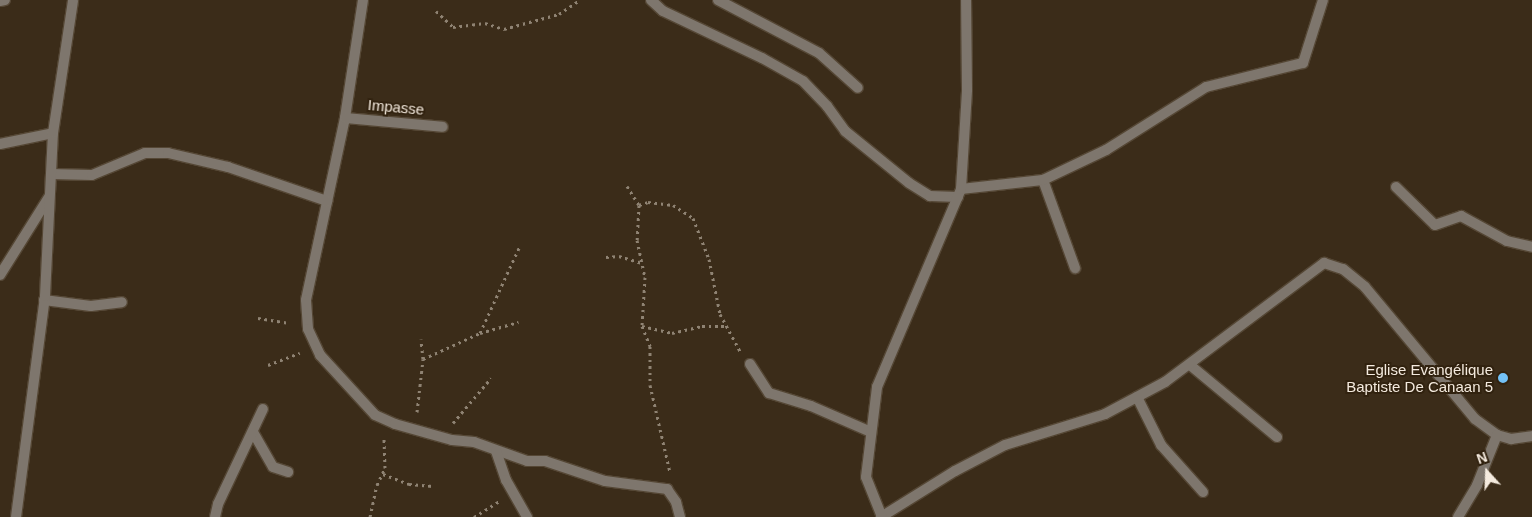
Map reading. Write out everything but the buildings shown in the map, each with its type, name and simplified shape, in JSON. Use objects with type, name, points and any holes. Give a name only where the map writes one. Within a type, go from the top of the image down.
[{"type":"street","points":[[0,1],[5,0]]},
{"type":"street","points":[[16,517],[44,300],[53,133],[73,0]]},
{"type":"street","points":[[362,0],[345,118],[306,300],[308,325],[320,355],[374,415],[416,430],[442,437],[474,442],[527,461],[545,462],[605,481],[667,489],[676,502],[680,517]]},
{"type":"street","points":[[651,0],[663,11],[754,53],[803,81],[827,106],[845,131],[908,183],[930,196],[1043,180],[1106,150],[1206,87],[1303,63],[1323,0]]},
{"type":"street","points":[[718,0],[819,54],[858,88]]},
{"type":"street","points":[[966,0],[967,90],[960,193],[877,386],[866,477],[882,517],[955,470],[1005,445],[1105,414],[1137,397],[1190,365],[1324,263],[1343,269],[1365,287],[1412,342],[1442,383],[1475,419],[1497,435],[1511,439],[1532,436]]},
{"type":"street","name":"Impasse","points":[[345,118],[443,127]]},
{"type":"street","points":[[0,144],[53,133]]},
{"type":"street","points":[[51,174],[92,175],[145,153],[168,153],[228,167],[327,201]]},
{"type":"street","points":[[1043,180],[1075,268]]},
{"type":"street","points":[[1396,187],[1435,225],[1462,216],[1507,241],[1532,247]]},
{"type":"street","points":[[0,275],[50,196]]},
{"type":"street","points":[[44,300],[91,306],[122,302]]},
{"type":"street","points":[[750,364],[769,393],[811,406],[871,432]]},
{"type":"street","points":[[1190,365],[1277,437]]},
{"type":"street","points":[[1137,397],[1161,445],[1203,492]]},
{"type":"street","points":[[215,517],[218,504],[263,409]]},
{"type":"street","points":[[253,432],[272,467],[288,472]]},
{"type":"street","points":[[1458,517],[1477,486],[1497,435]]},
{"type":"street","points":[[496,451],[514,496],[526,517]]},
{"type":"path","points":[[436,11],[453,27],[485,23],[504,29],[559,14],[580,0]]},
{"type":"path","points":[[627,186],[639,205],[637,240],[642,263],[642,326],[650,346],[650,385],[676,502]]},
{"type":"path","points":[[639,205],[648,202],[673,205],[693,218],[709,259],[720,314],[750,364]]},
{"type":"path","points":[[478,333],[519,248]]},
{"type":"path","points":[[606,257],[619,256],[642,263]]},
{"type":"path","points":[[258,318],[308,325]]},
{"type":"path","points":[[422,359],[478,333],[518,322]]},
{"type":"path","points":[[642,326],[672,333],[702,326],[726,326]]},
{"type":"path","points":[[268,365],[303,352],[311,336]]},
{"type":"path","points":[[416,430],[422,359],[421,339]]},
{"type":"path","points":[[442,437],[491,378]]},
{"type":"path","points":[[370,517],[370,508],[383,474],[385,442],[381,435]]},
{"type":"path","points":[[383,474],[409,484],[433,486]]},
{"type":"path","points":[[474,517],[514,496]]},
{"type":"place","name":"Eglise Evangélique Baptiste De Canaan 5","points":[[1503,378]]}]
